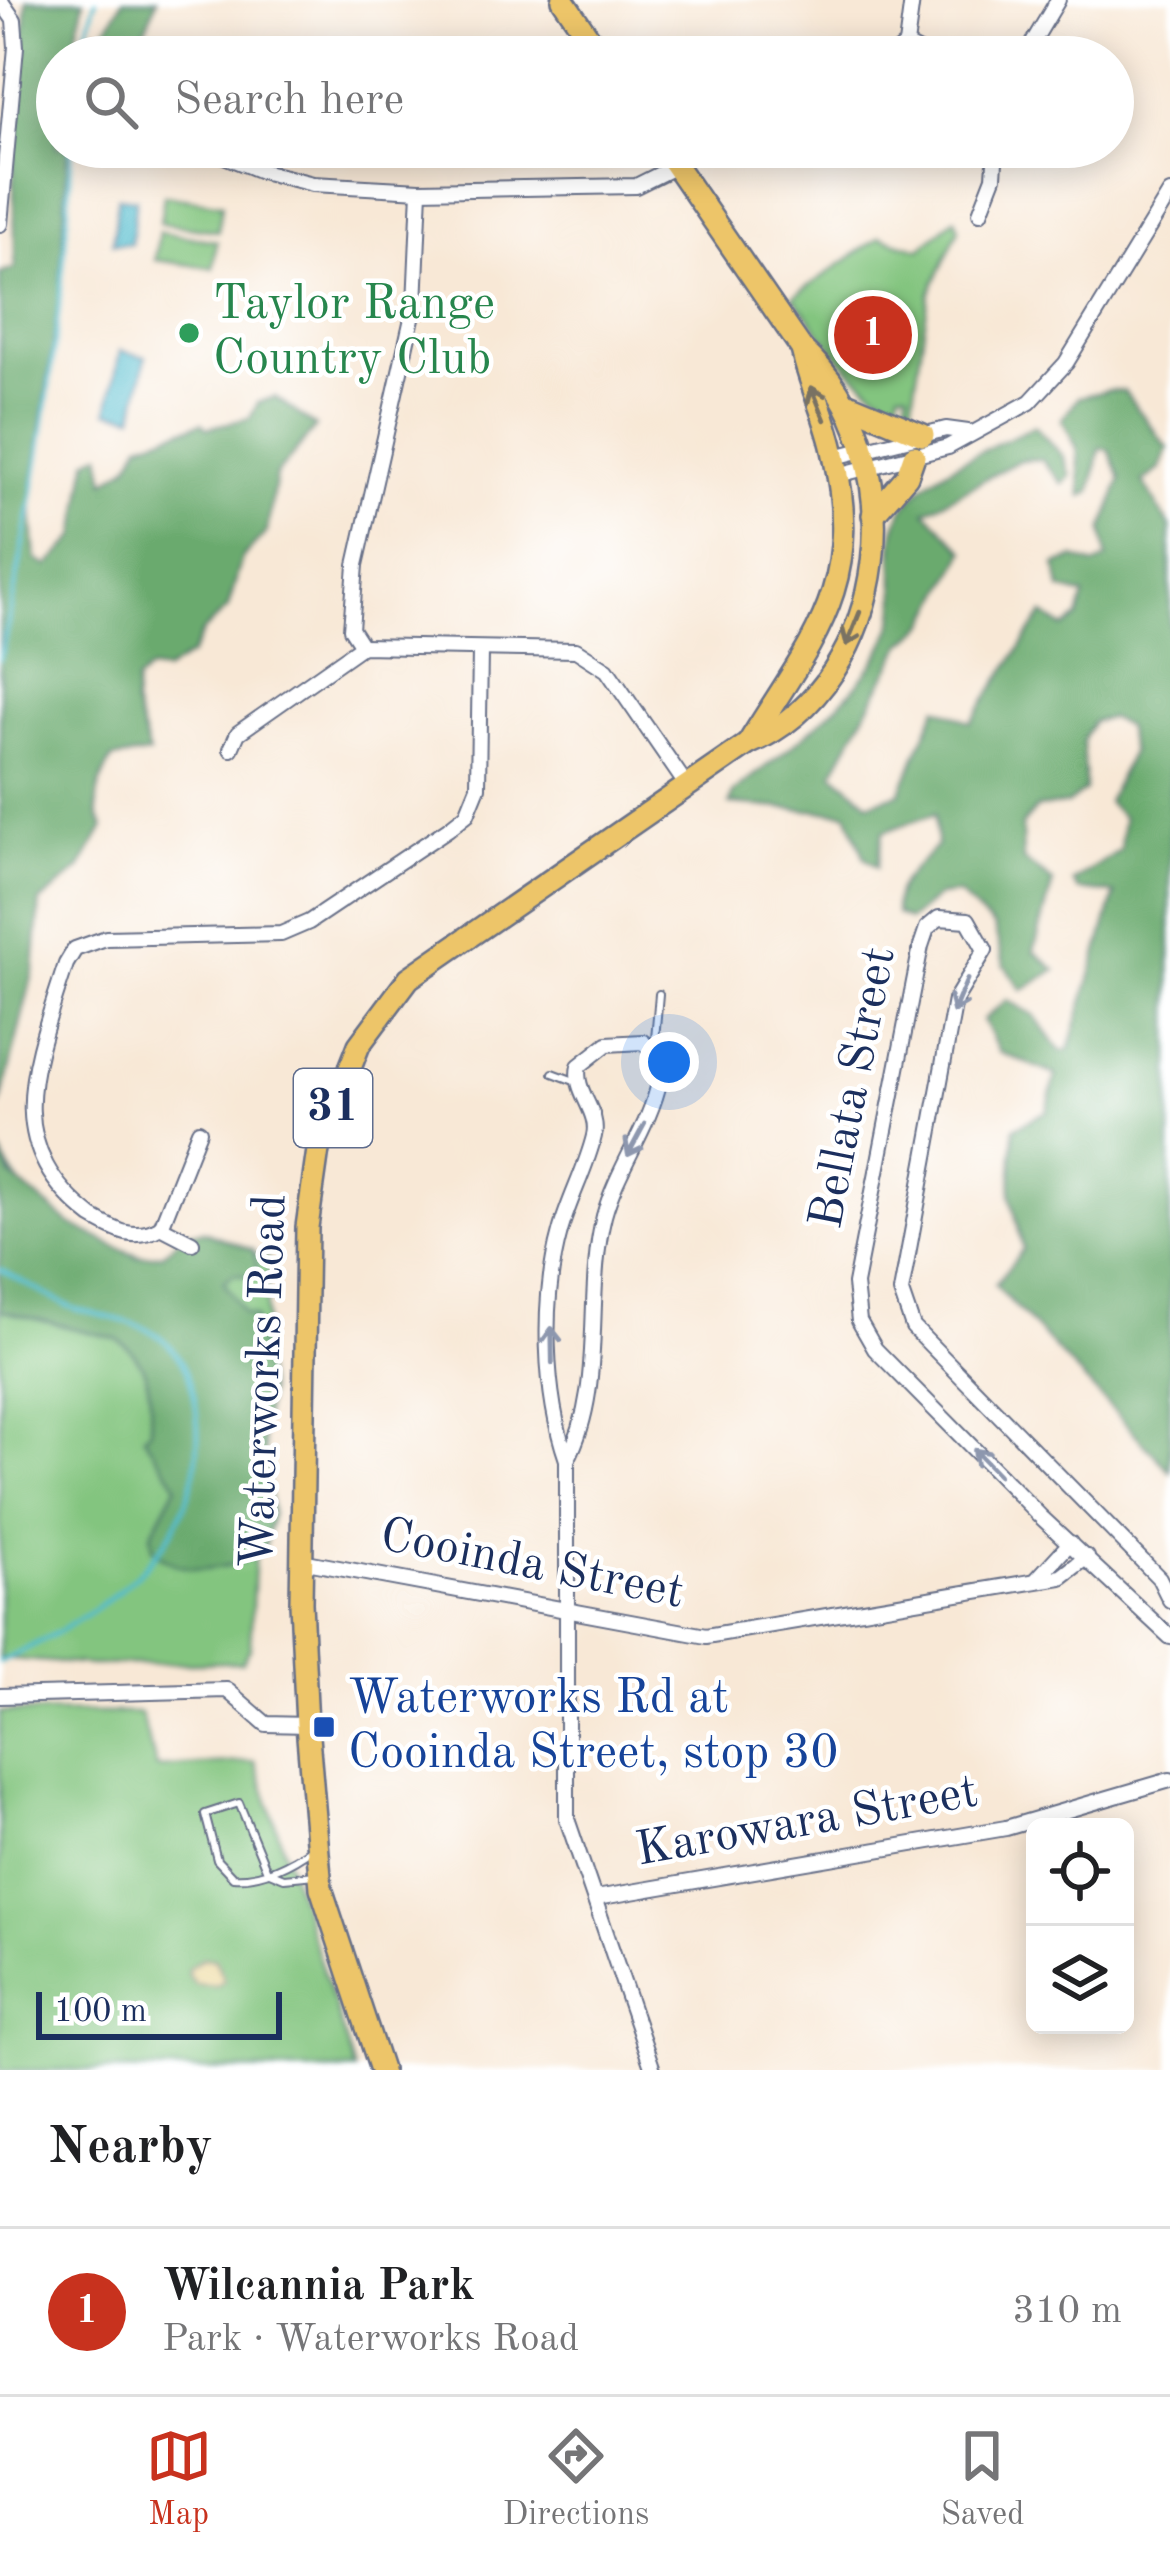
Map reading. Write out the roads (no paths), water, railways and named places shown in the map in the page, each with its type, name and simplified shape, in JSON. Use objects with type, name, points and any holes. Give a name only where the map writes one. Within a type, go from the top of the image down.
[{"type":"main road","points":[[563,0],[588,36]]},
{"type":"main road","name":"Waterworks Road","points":[[381,2070],[319,1874],[307,1725],[302,1561],[310,1190],[318,1150],[359,1045],[394,993],[426,963],[748,744],[783,730],[836,666],[866,592],[873,515],[866,459],[846,403],[827,371],[802,350],[678,168]]},
{"type":"main road","name":"Waterworks Road","points":[[748,744],[801,666],[827,614],[842,548],[837,466],[802,350]]},
{"type":"main road","points":[[846,403],[919,446],[907,476],[873,515]]},
{"type":"street","points":[[0,0],[14,20],[16,47],[0,224]]},
{"type":"street","points":[[907,36],[912,0]]},
{"type":"street","points":[[1037,36],[1058,0]]},
{"type":"street","points":[[265,168],[313,184],[420,190],[636,186],[656,168]]},
{"type":"street","points":[[980,213],[995,168]]},
{"type":"street","points":[[362,646],[351,629],[356,565],[416,305],[420,190]]},
{"type":"street","points":[[837,466],[919,446],[946,429],[968,432],[1008,417],[1058,375],[1170,193]]},
{"type":"street","points":[[231,749],[238,733],[362,646],[576,650],[599,661],[687,786]]},
{"type":"street","points":[[199,1131],[161,1226],[139,1235],[116,1232],[76,1208],[26,1158],[19,1133],[23,1098],[66,964],[75,949],[106,938],[265,937],[298,928],[448,829],[466,814],[478,787],[481,651]]},
{"type":"street","name":"Bellata Street","points":[[1168,1627],[1070,1544],[875,1349],[857,1313],[857,1274],[921,946],[927,928],[944,917],[968,920],[985,950],[956,996],[901,1306],[913,1327],[1160,1578],[1170,1600]]},
{"type":"street","points":[[567,1460],[588,1416],[591,1303],[603,1223],[659,1086],[654,1049],[636,1041],[599,1048],[579,1066],[578,1084],[595,1131],[561,1226],[551,1292],[553,1414],[567,1460],[567,1819],[653,2070]]},
{"type":"street","points":[[161,1226],[192,1244]]},
{"type":"street","points":[[1032,1580],[1046,1573],[1070,1544]]},
{"type":"street","name":"Cooinda Street","points":[[302,1561],[706,1636],[1065,1576],[1087,1557]]},
{"type":"street","points":[[0,1696],[226,1690],[271,1726],[307,1725]]},
{"type":"street","name":"Karowara Street","points":[[596,1898],[1006,1828],[1170,1780]]},
{"type":"lane","points":[[654,1049],[659,994]]},
{"type":"lane","points":[[553,1072],[570,1076],[578,1084]]},
{"type":"lane","points":[[316,1846],[267,1871],[240,1879],[227,1874],[205,1814],[233,1802],[244,1807],[267,1871],[284,1878],[319,1874]]},
{"type":"water","points":[[118,197],[136,199],[131,244],[113,243]]},
{"type":"water","points":[[120,351],[146,357],[134,416],[108,411]]},
{"type":"waterway","points":[[86,36],[96,0]]},
{"type":"waterway","points":[[0,659],[47,404],[70,168]]},
{"type":"waterway","points":[[0,1269],[73,1308],[130,1323],[160,1337],[187,1373],[197,1417],[196,1463],[186,1503],[142,1570],[76,1621],[0,1662]]},
{"type":"place","name":"Taylor Range Country Club","points":[[189,333]]},
{"type":"place","name":"Wilcannia Park","points":[[873,335]]},
{"type":"place","name":"Waterworks Rd at Cooinda Street, stop 30","points":[[324,1727]]}]
